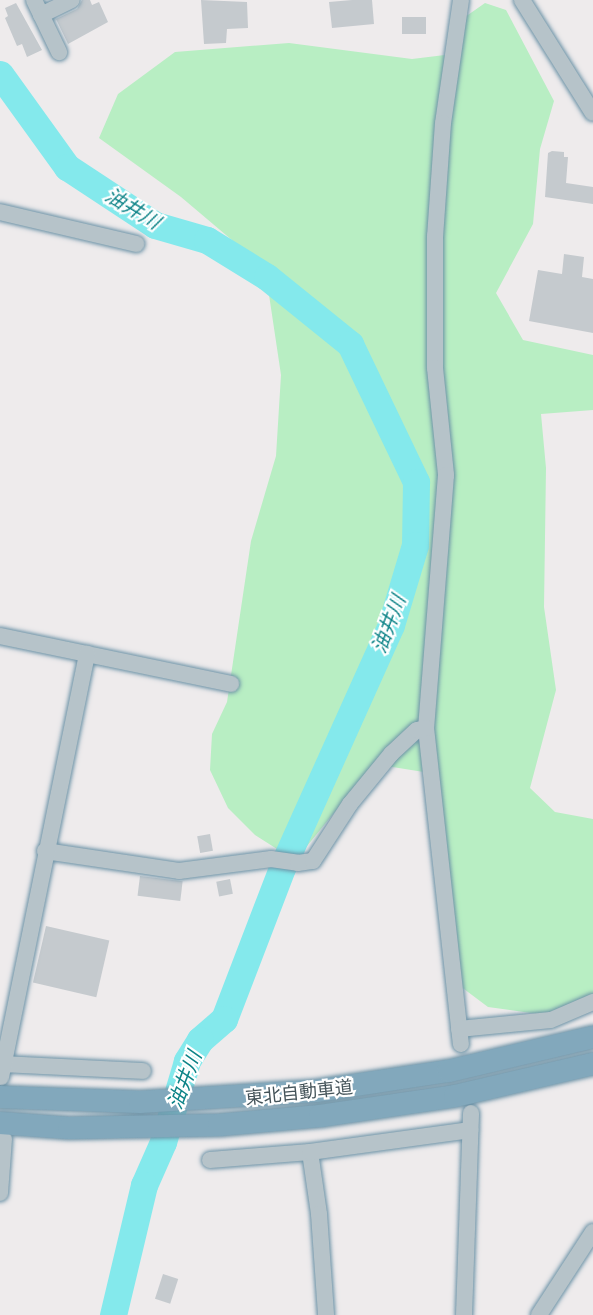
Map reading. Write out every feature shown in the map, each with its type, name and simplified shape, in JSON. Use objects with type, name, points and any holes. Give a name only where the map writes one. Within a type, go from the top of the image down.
[{"type":"highway","name":"東北自動車道","points":[[1,1076],[140,1102],[231,1099],[406,1079],[593,1037]]},
{"type":"highway","name":"東北自動車道","points":[[2,1131],[219,1125],[421,1101],[593,1064]]},
{"type":"street","points":[[33,0],[59,52]]},
{"type":"street","points":[[41,15],[72,0]]},
{"type":"street","points":[[460,0],[443,123],[435,236],[435,368],[446,475],[426,728],[460,1037],[551,1020],[593,1002]]},
{"type":"street","points":[[522,0],[593,113]]},
{"type":"street","points":[[0,212],[136,244]]},
{"type":"street","points":[[0,636],[231,684]]},
{"type":"street","points":[[87,654],[45,851],[1,1076],[143,1071]]},
{"type":"street","points":[[45,851],[179,871],[271,859],[298,863],[318,857],[350,804],[391,754],[417,730],[426,728]]},
{"type":"street","points":[[210,1160],[310,1152],[471,1122],[464,1315]]},
{"type":"street","points":[[0,1193],[2,1131]]},
{"type":"street","points":[[310,1152],[320,1214],[326,1315]]},
{"type":"street","points":[[539,1315],[593,1232]]},
{"type":"green space","points":[[485,3],[506,10],[554,101],[540,149],[533,224],[496,293],[523,340],[593,355],[593,410],[541,414],[546,468],[544,607],[556,690],[530,788],[555,812],[593,819],[593,1009],[566,1018],[488,1007],[452,980],[436,774],[374,764],[307,846],[290,851],[277,849],[255,835],[228,808],[210,770],[212,734],[227,702],[251,541],[276,456],[281,375],[265,268],[181,197],[99,138],[118,94],[175,52],[289,43],[412,59],[453,54],[465,17]]},
{"type":"building","points":[[82,0],[90,0],[92,5],[99,2],[108,22],[68,44],[56,19],[77,9]]},
{"type":"building","points":[[201,0],[247,2],[248,28],[227,29],[226,43],[204,44]]},
{"type":"building","points":[[372,0],[374,24],[332,28],[329,2]]},
{"type":"building","points":[[16,3],[42,50],[27,57],[22,44],[17,46],[5,18],[8,16],[5,8]]},
{"type":"building","points":[[402,17],[426,17],[426,34],[402,34]]},
{"type":"building","points":[[564,152],[564,157],[568,157],[566,183],[593,187],[593,204],[545,197],[548,153]]},
{"type":"building","points":[[564,254],[584,257],[582,277],[593,279],[593,333],[529,321],[538,270],[562,274]]},
{"type":"building","points":[[210,834],[213,851],[200,853],[197,836]]},
{"type":"building","points":[[140,876],[183,881],[180,901],[138,896]]},
{"type":"building","points":[[230,879],[233,894],[219,896],[216,882]]},
{"type":"building","points":[[46,926],[109,941],[96,997],[33,983]]},
{"type":"building","points":[[163,1274],[178,1279],[170,1304],[155,1299]]},
{"type":"waterway","name":"油井川","points":[[0,74],[67,167],[155,225],[207,240],[267,277],[350,344],[416,482],[415,545],[391,625],[282,868],[224,1019],[200,1040],[187,1061],[163,1142],[144,1185],[113,1315]]}]
